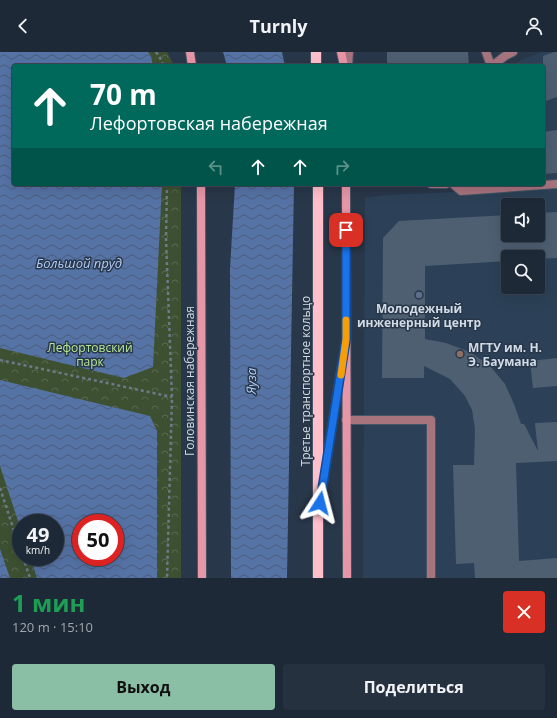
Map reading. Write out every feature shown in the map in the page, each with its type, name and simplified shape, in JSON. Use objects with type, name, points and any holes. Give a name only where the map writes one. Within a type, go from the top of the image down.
[{"type":"main road","points":[[190,52],[192,64]]},
{"type":"main road","points":[[316,52],[316,64]]},
{"type":"main road","points":[[341,52],[345,64]]},
{"type":"main road","points":[[345,52],[346,64]]},
{"type":"main road","name":"Головинская набережная","points":[[200,186],[202,578]]},
{"type":"main road","name":"Третье транспортное кольцо","points":[[318,186],[318,578]]},
{"type":"main road","points":[[346,186],[347,578]]},
{"type":"main road","points":[[318,518],[346,339]]},
{"type":"street","points":[[346,64],[349,52]]},
{"type":"street","points":[[486,52],[491,64]]},
{"type":"street","points":[[495,64],[505,56],[514,52]]},
{"type":"street","points":[[545,185],[557,184]]},
{"type":"street","points":[[455,186],[461,191],[530,186]]},
{"type":"street","points":[[346,420],[431,420],[430,578]]},
{"type":"path","points":[[156,52],[163,64]]},
{"type":"path","points":[[167,186],[166,239],[172,397],[167,578]]},
{"type":"path","points":[[0,360],[172,397]]},
{"type":"path","points":[[0,488],[12,525]]},
{"type":"path","points":[[26,566],[30,578]]},
{"type":"shaded area","name":"МГТУ им. Н. Э. Баумана","points":[[542,52],[557,52],[557,578],[363,578],[365,198],[386,195],[457,192],[461,191],[465,186],[545,186],[545,64],[515,64],[521,60]]},
{"type":"green space","name":"Лефортовский парк","points":[[0,52],[167,52],[173,64],[12,64],[12,186],[181,186],[181,578],[0,578]]},
{"type":"water","name":"Большой пруд","points":[[0,52],[148,52],[151,56],[153,64],[12,64],[12,186],[162,186],[153,367],[124,378],[0,348]]},
{"type":"water","points":[[223,52],[282,52],[285,64],[226,64]]},
{"type":"water","name":"Яуза","points":[[235,186],[294,186],[287,578],[231,578],[230,269]]},
{"type":"water","points":[[0,380],[150,416],[157,431],[157,578],[37,578],[33,566],[64,566],[64,514],[16,514],[0,466]]},
{"type":"water","points":[[0,549],[10,578],[0,578]]},
{"type":"building","points":[[387,52],[468,52],[469,64],[387,64]]},
{"type":"building","points":[[557,52],[557,97],[545,101],[545,64],[543,64],[543,56]]},
{"type":"building","points":[[557,130],[557,173],[545,174],[545,132]]},
{"type":"building","points":[[557,212],[557,258],[545,259],[545,250],[501,250],[501,261],[425,266],[425,339],[446,343],[470,352],[490,366],[505,384],[521,424],[524,424],[538,451],[535,423],[557,422],[557,461],[516,463],[519,561],[557,558],[557,578],[475,578],[474,563],[456,564],[453,465],[474,465],[475,429],[472,410],[465,396],[450,379],[424,366],[424,378],[382,378],[383,238],[399,221],[501,215],[501,242],[545,242],[545,213]]},
{"type":"building","points":[[557,358],[557,386],[533,388],[530,361]]},
{"type":"slow traffic","points":[[341,375],[346,339],[346,320]]},
{"type":"place","name":"Молодежный инженерный центр","points":[[419,295]]},
{"type":"place","name":"МГТУ им. Н. Э. Баумана","points":[[460,354]]},
{"type":"route","points":[[320,503],[346,339],[346,230]]}]
